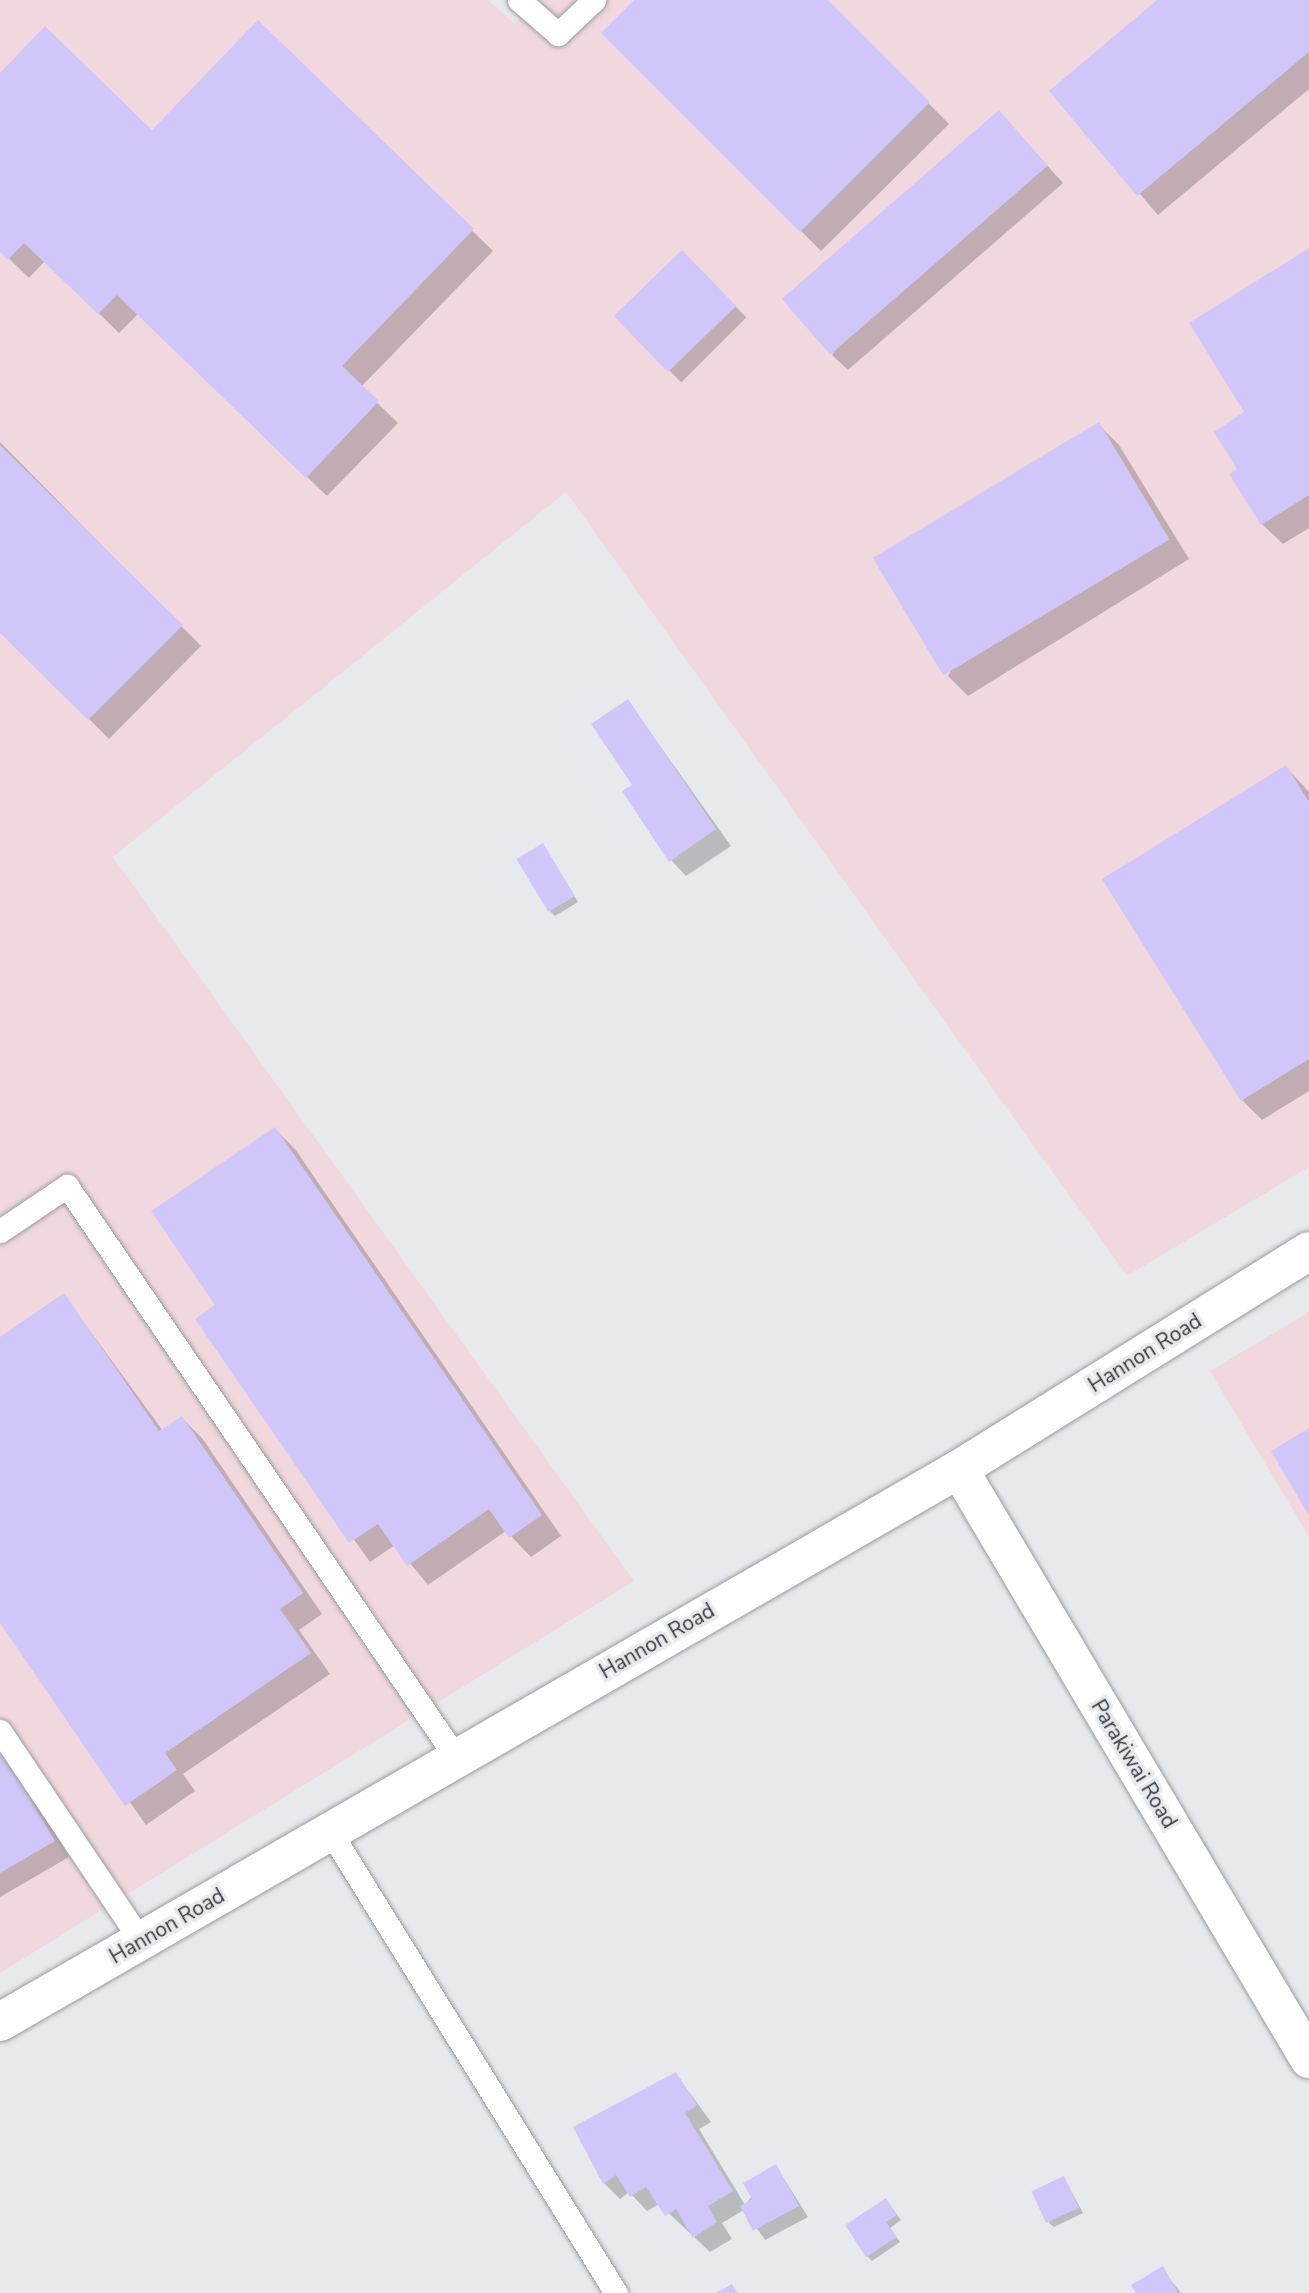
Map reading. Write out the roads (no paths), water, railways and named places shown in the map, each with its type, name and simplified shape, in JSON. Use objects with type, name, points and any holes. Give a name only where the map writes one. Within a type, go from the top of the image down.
[{"type":"street","name":"Hannon Road","points":[[0,2022],[331,1833],[455,1756],[959,1469],[1309,1251]]},
{"type":"street","name":"Parakiwai Road","points":[[959,1469],[1309,2059]]},
{"type":"lane","points":[[519,0],[558,34],[594,0]]},
{"type":"lane","points":[[0,1231],[67,1186],[455,1756]]},
{"type":"lane","points":[[0,1731],[141,1941]]},
{"type":"lane","points":[[331,1833],[616,2293]]}]
